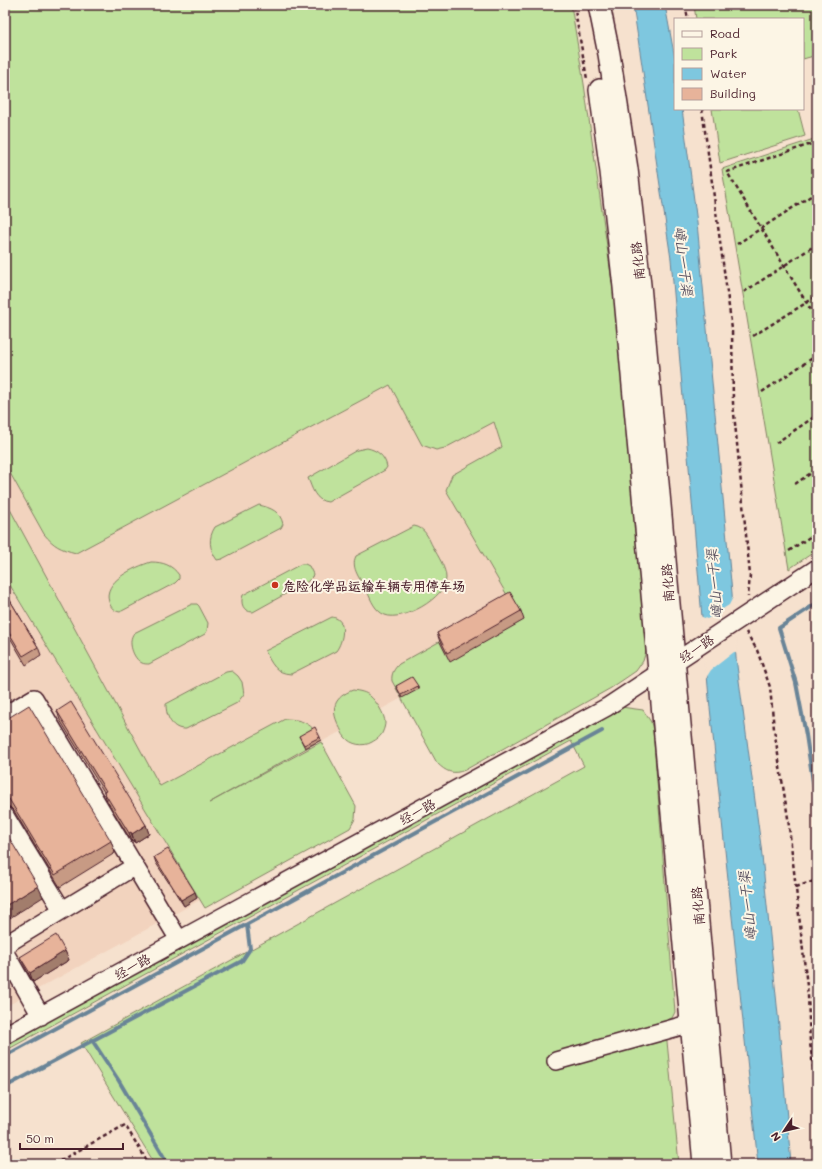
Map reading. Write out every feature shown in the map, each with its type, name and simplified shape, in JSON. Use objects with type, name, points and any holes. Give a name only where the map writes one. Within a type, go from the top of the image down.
[{"type":"main road","name":"南化路","points":[[584,5],[596,59],[611,172],[667,668],[720,1164]]},
{"type":"main road","name":"南化路","points":[[599,5],[609,54],[628,177],[640,285],[692,1023],[704,1164]]},
{"type":"street","name":"经一路","points":[[5,1035],[608,707],[817,568]]},
{"type":"street","points":[[5,715],[34,698],[179,940]]},
{"type":"street","points":[[5,816],[62,910]]},
{"type":"street","points":[[5,944],[135,866]]},
{"type":"street","points":[[5,953],[41,1016]]},
{"type":"street","points":[[556,1061],[692,1023]]},
{"type":"path","points":[[685,5],[688,18]]},
{"type":"path","points":[[702,110],[732,329],[734,403],[750,575],[742,618],[757,650],[770,687],[774,728],[788,818],[796,887],[808,995],[810,1043],[817,1095]]},
{"type":"path","points":[[817,142],[727,172],[817,320]]},
{"type":"path","points":[[737,244],[817,192]]},
{"type":"path","points":[[744,292],[817,244]]},
{"type":"path","points":[[753,336],[817,296]]},
{"type":"path","points":[[762,392],[817,355]]},
{"type":"path","points":[[776,443],[817,415]]},
{"type":"path","points":[[795,484],[817,469]]},
{"type":"path","points":[[789,551],[817,532]]},
{"type":"path","points":[[796,887],[817,880]]},
{"type":"path","points":[[54,1164],[125,1125],[149,1164]]},
{"type":"shaded area","points":[[423,203],[556,614],[158,831],[200,900],[5,1007],[5,579],[37,631],[5,577],[5,431]]},
{"type":"green space","points":[[5,5],[571,5],[584,84],[615,303],[646,651],[643,661],[636,671],[611,688],[465,770],[450,772],[443,769],[437,763],[392,681],[392,674],[399,664],[511,602],[446,490],[452,475],[502,447],[494,422],[445,448],[436,450],[422,445],[390,385],[76,553],[54,544],[44,534],[5,464]]},
{"type":"green space","points":[[694,5],[817,5],[817,55],[804,59],[804,18],[696,18]]},
{"type":"green space","points":[[712,110],[798,110],[805,136],[720,163]]},
{"type":"green space","points":[[817,138],[817,550],[789,569],[722,169]]},
{"type":"green space","points":[[367,448],[374,450],[382,457],[387,467],[385,470],[328,502],[317,497],[308,478],[357,450]]},
{"type":"green space","points":[[5,500],[160,786],[285,719],[302,721],[311,726],[321,740],[209,803],[321,742],[356,806],[355,819],[350,828],[205,908],[5,577]]},
{"type":"green space","points":[[259,505],[271,509],[280,516],[283,524],[281,528],[222,559],[217,560],[212,552],[210,544],[211,535],[215,527]]},
{"type":"green space","points":[[414,526],[424,531],[445,570],[446,578],[444,586],[431,600],[412,612],[393,616],[385,615],[376,608],[357,574],[354,565],[356,556]]},
{"type":"green space","points":[[151,562],[163,563],[170,566],[179,575],[179,579],[175,583],[120,612],[113,609],[109,602],[108,594],[115,581],[129,571]]},
{"type":"green space","points":[[301,564],[309,566],[313,574],[307,582],[253,612],[245,609],[242,604],[243,595]]},
{"type":"green space","points":[[192,604],[197,604],[199,606],[208,623],[205,634],[149,664],[139,661],[132,650],[131,645],[132,636],[134,633]]},
{"type":"green space","points":[[332,617],[340,622],[343,631],[341,642],[336,651],[291,674],[281,672],[275,667],[265,651]]},
{"type":"green space","points":[[232,671],[242,682],[244,694],[237,703],[186,729],[181,729],[171,722],[167,714],[166,704],[226,672]]},
{"type":"green space","points":[[353,690],[370,696],[377,704],[385,719],[382,733],[377,739],[369,744],[362,745],[348,740],[343,734],[336,720],[334,709],[338,700]]},
{"type":"green space","points":[[621,707],[643,710],[651,722],[653,730],[675,1012],[672,1018],[665,1021],[679,1164],[155,1164],[81,1043],[584,766],[571,741],[5,1051],[5,1044]]},
{"type":"water","name":"嶂山一干渠","points":[[633,5],[665,5],[674,54],[674,110],[682,110],[697,223],[732,593],[736,658],[761,846],[791,1164],[758,1164],[709,698],[671,259]]},
{"type":"pier","points":[[734,595],[737,654],[734,652],[711,670],[706,678],[700,616],[707,619],[729,605]]},
{"type":"building","points":[[5,592],[38,647],[23,656],[5,626]]},
{"type":"building","points":[[510,592],[521,611],[447,653],[437,633]]},
{"type":"building","points":[[412,677],[418,686],[401,695],[396,686]]},
{"type":"building","points":[[71,702],[146,825],[132,834],[131,832],[129,833],[104,792],[106,791],[57,711]]},
{"type":"building","points":[[29,705],[111,841],[55,875],[9,799],[5,796],[5,720]]},
{"type":"building","points":[[315,727],[320,737],[304,745],[299,736]]},
{"type":"building","points":[[5,831],[38,886],[5,906]]},
{"type":"building","points":[[168,849],[195,892],[181,900],[154,857]]},
{"type":"building","points":[[56,935],[65,951],[30,973],[20,957]]},
{"type":"waterway","points":[[817,603],[779,628],[796,683],[806,735],[817,808]]},
{"type":"waterway","points":[[5,1056],[602,731]]},
{"type":"waterway","points":[[5,1087],[242,961],[250,949],[247,925]]},
{"type":"waterway","points":[[92,1040],[119,1081],[168,1164]]},
{"type":"place","name":"危险化学品运输车辆专用停车场","points":[[275,585]]}]
